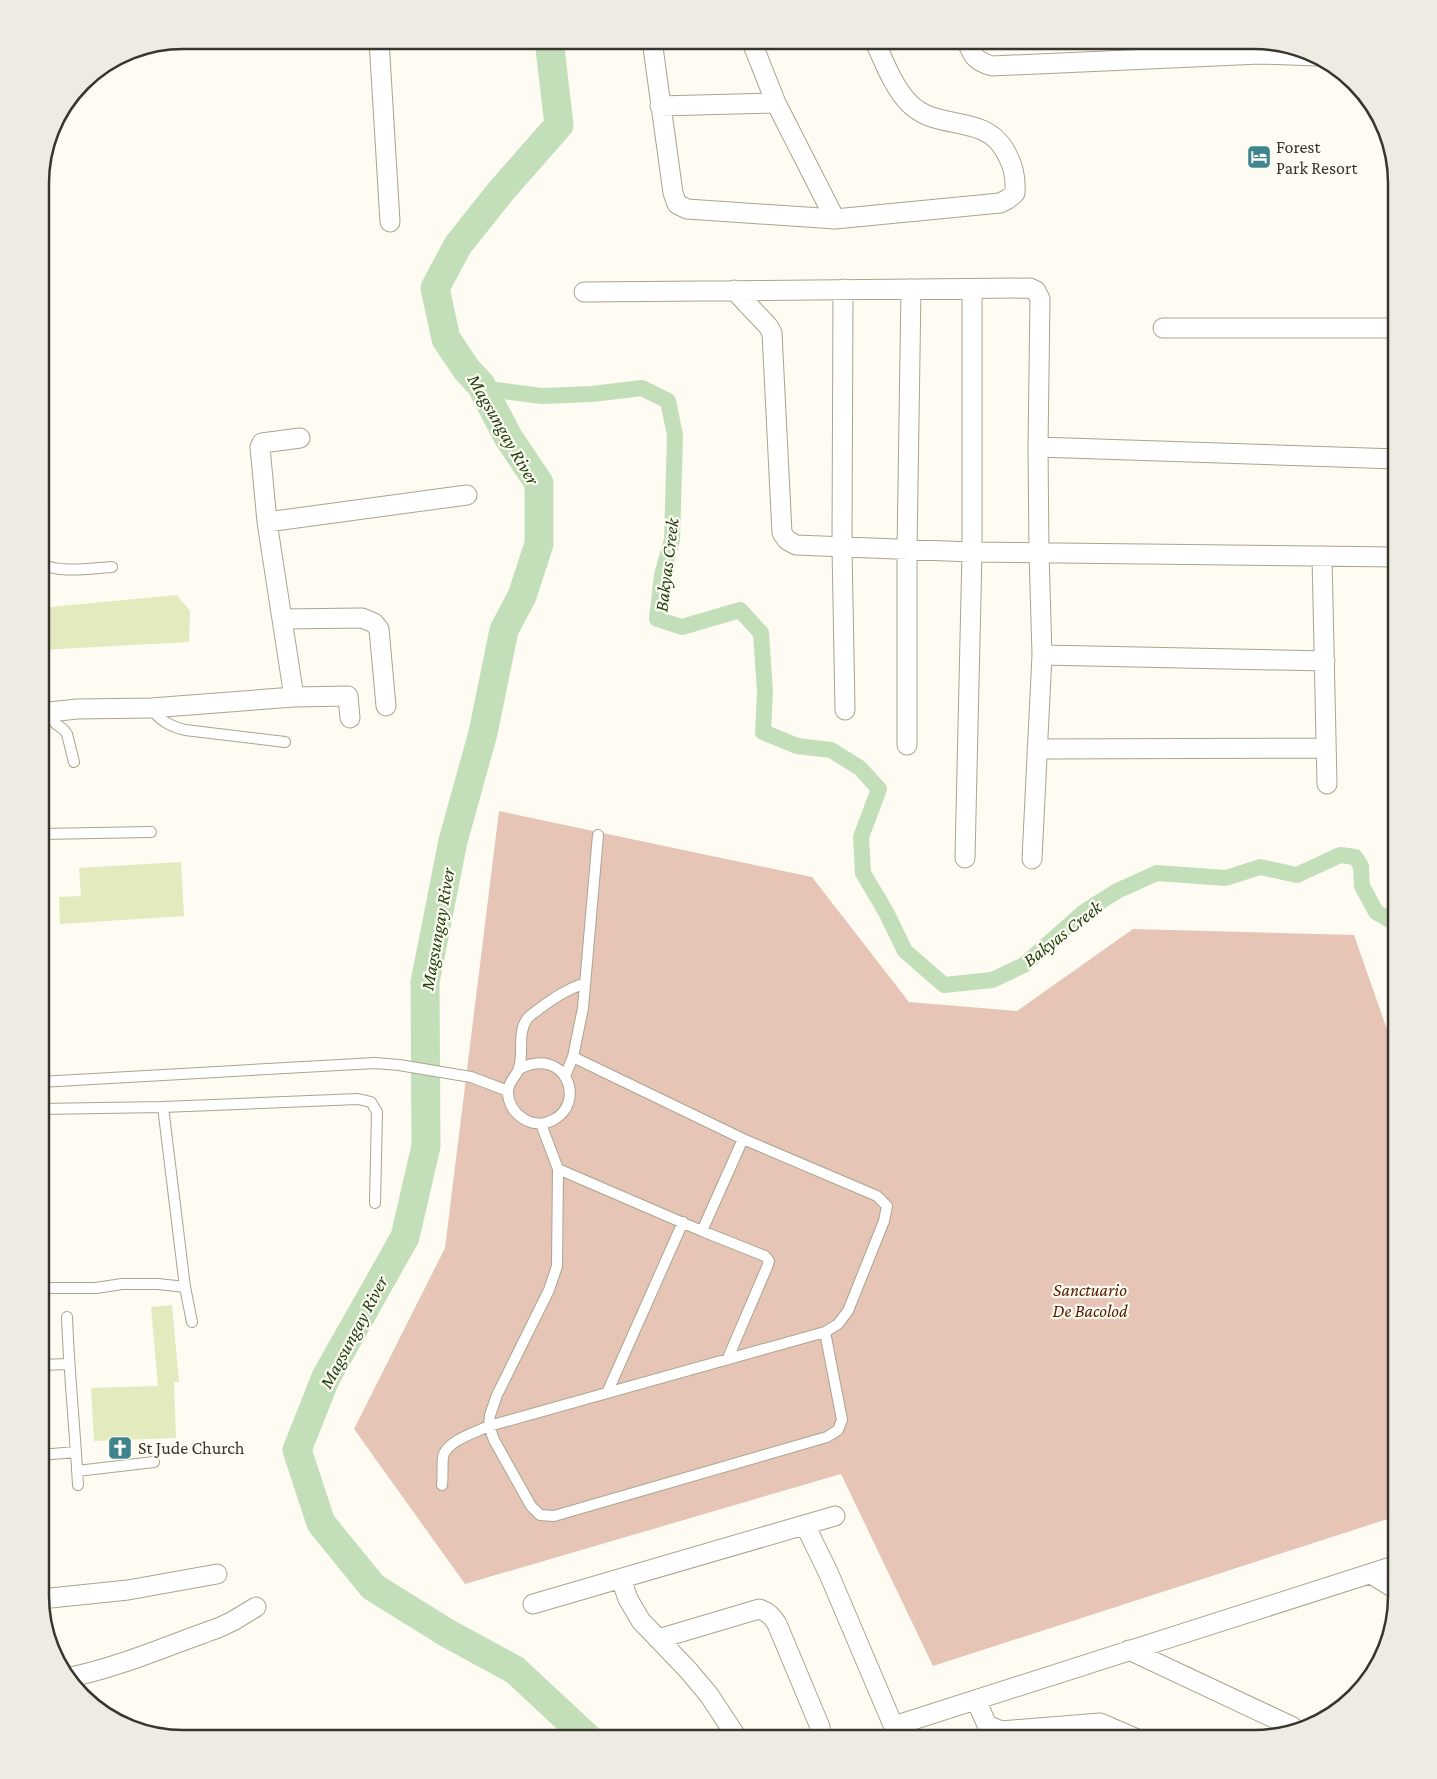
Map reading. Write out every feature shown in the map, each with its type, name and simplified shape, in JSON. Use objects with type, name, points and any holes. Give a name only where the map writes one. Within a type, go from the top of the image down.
[{"type":"street","points":[[379,49],[390,222]]},
{"type":"street","points":[[653,49],[673,193],[677,204],[687,209],[835,219],[1000,203],[1015,193],[1016,177],[1012,161],[999,140],[984,130],[931,117],[911,105],[898,90],[878,49]]},
{"type":"street","points":[[755,49],[776,103],[835,219]]},
{"type":"street","points":[[970,49],[980,62],[992,66],[1260,54],[1295,55]]},
{"type":"street","points":[[660,106],[776,103]]},
{"type":"street","points":[[584,292],[1030,288],[1036,291],[1040,299],[1038,552],[1042,655],[1032,859]]},
{"type":"street","points":[[843,289],[842,547],[845,710]]},
{"type":"street","points":[[908,745],[911,289]]},
{"type":"street","points":[[964,858],[972,552],[972,289]]},
{"type":"street","points":[[734,290],[768,326],[772,333],[782,533],[787,540],[796,545],[908,551],[1388,557]]},
{"type":"street","points":[[1163,328],[1388,328]]},
{"type":"street","points":[[294,697],[267,522],[260,447],[262,443],[269,441],[300,438]]},
{"type":"street","points":[[1038,447],[1388,459]]},
{"type":"street","points":[[267,522],[467,495]]},
{"type":"street","points":[[1322,556],[1327,784]]},
{"type":"street","points":[[283,619],[362,618],[374,623],[379,629],[386,706]]},
{"type":"street","points":[[1042,655],[1325,661]]},
{"type":"street","points":[[49,712],[77,709],[151,708],[294,697],[348,696],[350,718]]},
{"type":"street","points":[[1037,749],[1325,748]]},
{"type":"street","points":[[533,1604],[835,1516]]},
{"type":"street","points":[[804,1525],[828,1572],[895,1730]]},
{"type":"street","points":[[901,1730],[976,1700],[1388,1568]]},
{"type":"street","points":[[49,1598],[128,1590],[217,1574]]},
{"type":"street","points":[[1372,1574],[1388,1584]]},
{"type":"street","points":[[621,1579],[628,1599],[641,1621],[709,1695],[732,1730]]},
{"type":"street","points":[[75,1676],[100,1670],[218,1628],[256,1607]]},
{"type":"street","points":[[658,1639],[759,1609],[766,1611],[772,1615],[777,1624],[820,1730]]},
{"type":"street","points":[[1129,1650],[1289,1725]]},
{"type":"street","points":[[976,1700],[987,1725],[999,1730]]},
{"type":"street","points":[[1013,1730],[1100,1723],[1116,1730]]},
{"type":"lane","points":[[49,567],[59,569],[112,567]]},
{"type":"lane","points":[[151,708],[162,721],[185,730],[285,742]]},
{"type":"lane","points":[[49,716],[67,734],[74,762]]},
{"type":"lane","points":[[49,834],[151,832]]},
{"type":"lane","points":[[565,1076],[573,1057],[582,1008],[598,835]]},
{"type":"lane","points":[[519,1069],[523,1026],[528,1018],[559,994],[585,983]]},
{"type":"lane","points":[[442,1485],[446,1451],[463,1437],[489,1426],[825,1332],[838,1324],[848,1311],[884,1221],[886,1206],[877,1196],[743,1139],[573,1057]]},
{"type":"lane","points":[[544,1062],[556,1067],[565,1076],[570,1088],[569,1101],[563,1112],[553,1120],[541,1124],[528,1122],[517,1115],[510,1104],[508,1091],[511,1079],[519,1069],[531,1063],[544,1062]]},
{"type":"lane","points":[[49,1082],[375,1064],[399,1065],[471,1077],[508,1091]]},
{"type":"lane","points":[[49,1109],[163,1107],[358,1099],[371,1102],[377,1112],[375,1203]]},
{"type":"lane","points":[[163,1107],[185,1287],[192,1322]]},
{"type":"lane","points":[[541,1124],[558,1169],[556,1266],[549,1290],[497,1395],[490,1415],[489,1426],[494,1440],[531,1506],[540,1515],[554,1516],[827,1437],[838,1430],[842,1420],[825,1332]]},
{"type":"lane","points":[[702,1231],[743,1139]]},
{"type":"lane","points":[[558,1169],[765,1256],[769,1261],[728,1358]]},
{"type":"lane","points":[[607,1392],[683,1222]]},
{"type":"lane","points":[[49,1288],[96,1288],[122,1284],[158,1284],[185,1287]]},
{"type":"lane","points":[[67,1317],[78,1485]]},
{"type":"lane","points":[[49,1365],[69,1364]]},
{"type":"lane","points":[[49,1454],[76,1452]]},
{"type":"lane","points":[[77,1471],[154,1462]]},
{"type":"green space","name":"Sanctuario De Bacolod","points":[[499,811],[812,877],[909,1002],[1017,1011],[1133,929],[1354,935],[1388,1032],[1388,1519],[933,1666],[841,1474],[465,1584],[354,1429],[445,1248]]},
{"type":"building","points":[[177,595],[190,611],[189,642],[49,650],[49,607]]},
{"type":"building","points":[[181,862],[184,916],[60,924],[59,897],[81,896],[79,868]]},
{"type":"building","points":[[172,1305],[179,1382],[174,1382],[176,1438],[94,1441],[91,1388],[158,1386],[151,1307]]},
{"type":"waterway","name":"Magsungay River","points":[[550,49],[559,125],[501,191],[458,245],[435,288],[446,339],[467,370],[481,385],[508,437],[539,483],[539,544],[522,596],[504,630],[483,733],[453,841],[425,982],[426,1146],[405,1237],[326,1377],[297,1450],[321,1523],[373,1587],[447,1633],[515,1670],[579,1730]]},
{"type":"waterway","name":"Bakyas Creek","points":[[481,385],[488,389],[542,396],[592,394],[642,388],[668,401],[675,435],[672,540],[662,575],[657,619],[682,627],[740,610],[761,633],[765,692],[763,732],[797,746],[831,750],[860,768],[879,789],[861,837],[863,873],[886,912],[905,951],[944,985],[992,980],[1024,965],[1084,912],[1117,891],[1157,873],[1226,878],[1260,867],[1297,875],[1340,855],[1355,857],[1361,866],[1362,886],[1376,912],[1388,919]]},
{"type":"place","name":"Forest Park Resort","points":[[1259,157]]},
{"type":"place","name":"St Jude Church","points":[[120,1448]]}]
